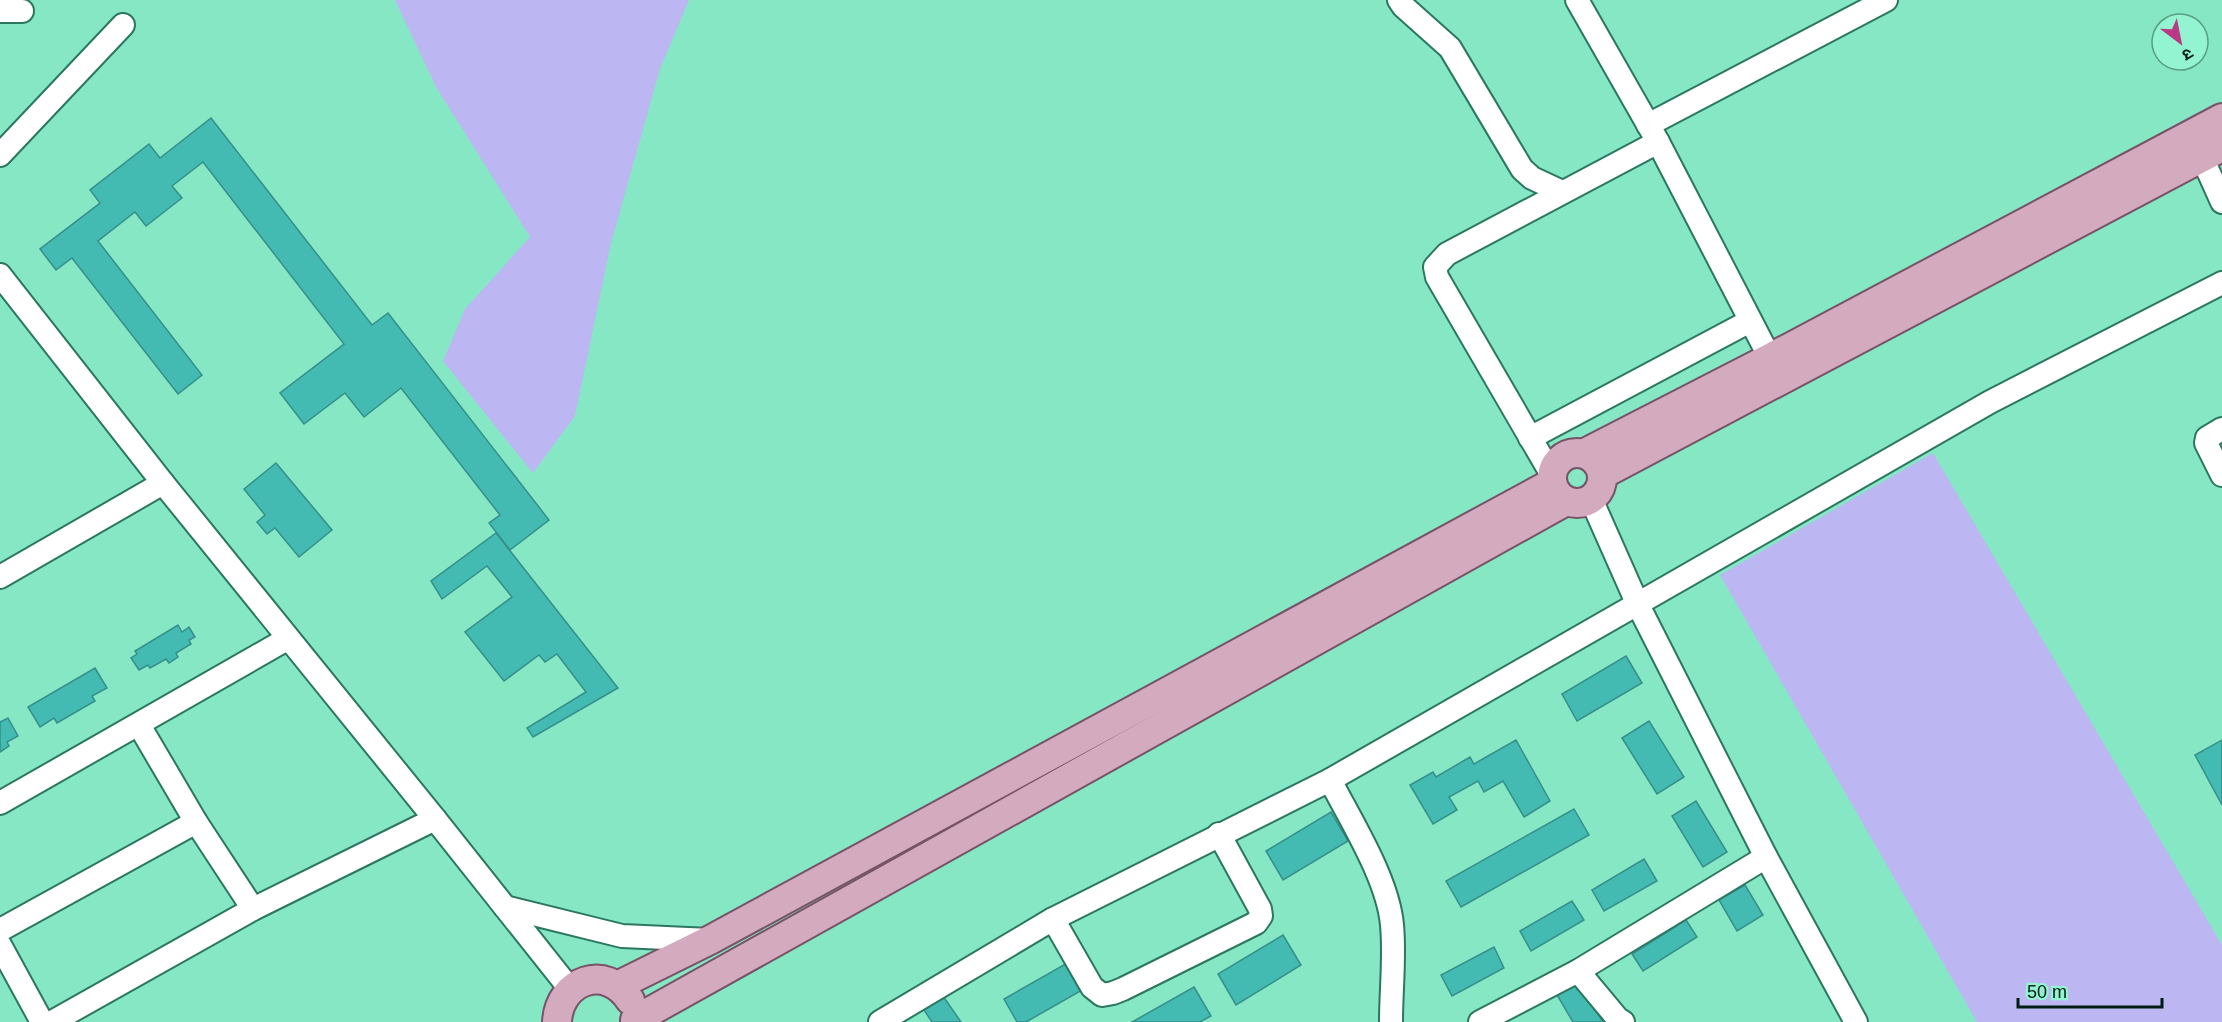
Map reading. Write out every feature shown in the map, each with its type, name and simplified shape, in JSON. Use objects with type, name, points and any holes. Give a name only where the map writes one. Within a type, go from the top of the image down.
[{"type":"main road","points":[[617,986],[710,940],[2205,146],[2222,117]]},
{"type":"main road","points":[[557,1022],[558,1010],[570,989],[593,980],[605,981],[625,992],[630,1001],[634,1021],[1575,481],[1770,358],[2034,216],[2205,146]]},
{"type":"street","points":[[1400,0],[1403,6],[1450,48],[1522,169],[1532,178],[1562,192]]},
{"type":"street","points":[[1577,0],[1653,134],[1770,358]]},
{"type":"street","points":[[1856,1022],[1766,857],[1575,481],[1530,438],[1437,277],[1435,267],[1448,254],[1562,192],[1653,134],[1886,0]]},
{"type":"street","points":[[0,154],[123,25]]},
{"type":"street","points":[[2205,146],[2222,202]]},
{"type":"street","points":[[0,275],[162,483],[570,989]]},
{"type":"street","points":[[880,1022],[904,1016],[1053,919],[1330,780],[1989,402],[2222,283]]},
{"type":"street","points":[[1530,438],[1750,321]]},
{"type":"street","points":[[2222,429],[2207,438],[2206,443],[2222,475]]},
{"type":"street","points":[[0,577],[162,483]]},
{"type":"street","points":[[0,803],[287,639]]},
{"type":"street","points":[[139,724],[196,822],[253,909]]},
{"type":"street","points":[[1330,780],[1376,872],[1389,909],[1392,925],[1390,1022]]},
{"type":"street","points":[[52,1022],[253,909],[435,819]]},
{"type":"street","points":[[0,930],[196,822]]},
{"type":"street","points":[[1053,919],[1092,987],[1102,995],[1123,989],[1256,923],[1261,916],[1260,909],[1219,834]]},
{"type":"street","points":[[1480,1022],[1578,971],[1766,857]]},
{"type":"street","points":[[505,907],[622,936],[710,940]]},
{"type":"street","points":[[0,945],[42,1022]]},
{"type":"street","points":[[1578,971],[1623,1022]]},
{"type":"shaded area","points":[[395,0],[689,0],[660,69],[611,243],[575,416],[533,473],[443,361],[465,309],[530,237],[436,87]]},
{"type":"shaded area","points":[[1933,453],[2222,945],[2222,1022],[1977,1022],[1720,575]]},
{"type":"building","points":[[211,118],[372,325],[388,313],[549,520],[510,550],[489,523],[500,515],[401,388],[364,417],[345,393],[304,424],[280,393],[344,344],[203,162],[172,186],[182,198],[146,226],[135,212],[98,241],[202,375],[178,394],[72,258],[56,270],[40,249],[100,203],[90,190],[149,144],[160,158]]},
{"type":"building","points":[[276,463],[332,530],[299,557],[275,528],[267,534],[257,522],[265,515],[244,489]]},
{"type":"building","points":[[496,533],[618,688],[533,737],[527,728],[586,692],[557,654],[545,662],[539,655],[504,681],[465,632],[512,597],[487,566],[442,599],[431,581]]},
{"type":"building","points":[[178,625],[182,632],[189,627],[195,637],[189,640],[191,644],[176,653],[178,657],[169,663],[166,659],[150,668],[148,665],[139,670],[131,658],[137,654],[135,651]]},
{"type":"building","points":[[1626,656],[1642,683],[1577,721],[1562,694]]},
{"type":"building","points":[[95,668],[107,688],[92,696],[95,701],[57,723],[54,718],[40,727],[28,707]]},
{"type":"building","points":[[8,718],[18,736],[7,742],[9,746],[0,752],[0,722]]},
{"type":"building","points":[[1649,721],[1684,777],[1657,794],[1622,738]]},
{"type":"building","points":[[1516,740],[1550,801],[1524,817],[1503,781],[1484,792],[1478,781],[1449,797],[1457,810],[1433,824],[1410,785],[1433,772],[1436,777],[1470,757],[1474,764]]},
{"type":"building","points":[[2222,740],[2222,805],[2195,755]]},
{"type":"building","points":[[1696,801],[1727,852],[1703,867],[1672,816]]},
{"type":"building","points":[[1574,809],[1589,835],[1461,907],[1446,881]]},
{"type":"building","points":[[1331,812],[1348,841],[1283,880],[1266,851]]},
{"type":"building","points":[[1644,859],[1657,881],[1604,911],[1592,890]]},
{"type":"building","points":[[1745,885],[1763,915],[1737,931],[1719,900]]},
{"type":"building","points":[[1572,901],[1584,920],[1531,951],[1520,931]]},
{"type":"building","points":[[1686,920],[1697,937],[1643,971],[1632,954]]},
{"type":"building","points":[[1283,935],[1301,965],[1236,1005],[1218,974]]},
{"type":"building","points":[[1494,947],[1504,968],[1452,996],[1441,975]]},
{"type":"building","points":[[1069,962],[1084,989],[1026,1022],[1017,1022],[1004,999]]},
{"type":"building","points":[[1578,981],[1603,1022],[1573,1022],[1557,995]]},
{"type":"building","points":[[1194,987],[1211,1016],[1200,1022],[1132,1022]]},
{"type":"building","points":[[943,996],[961,1022],[932,1022],[924,1010]]}]
